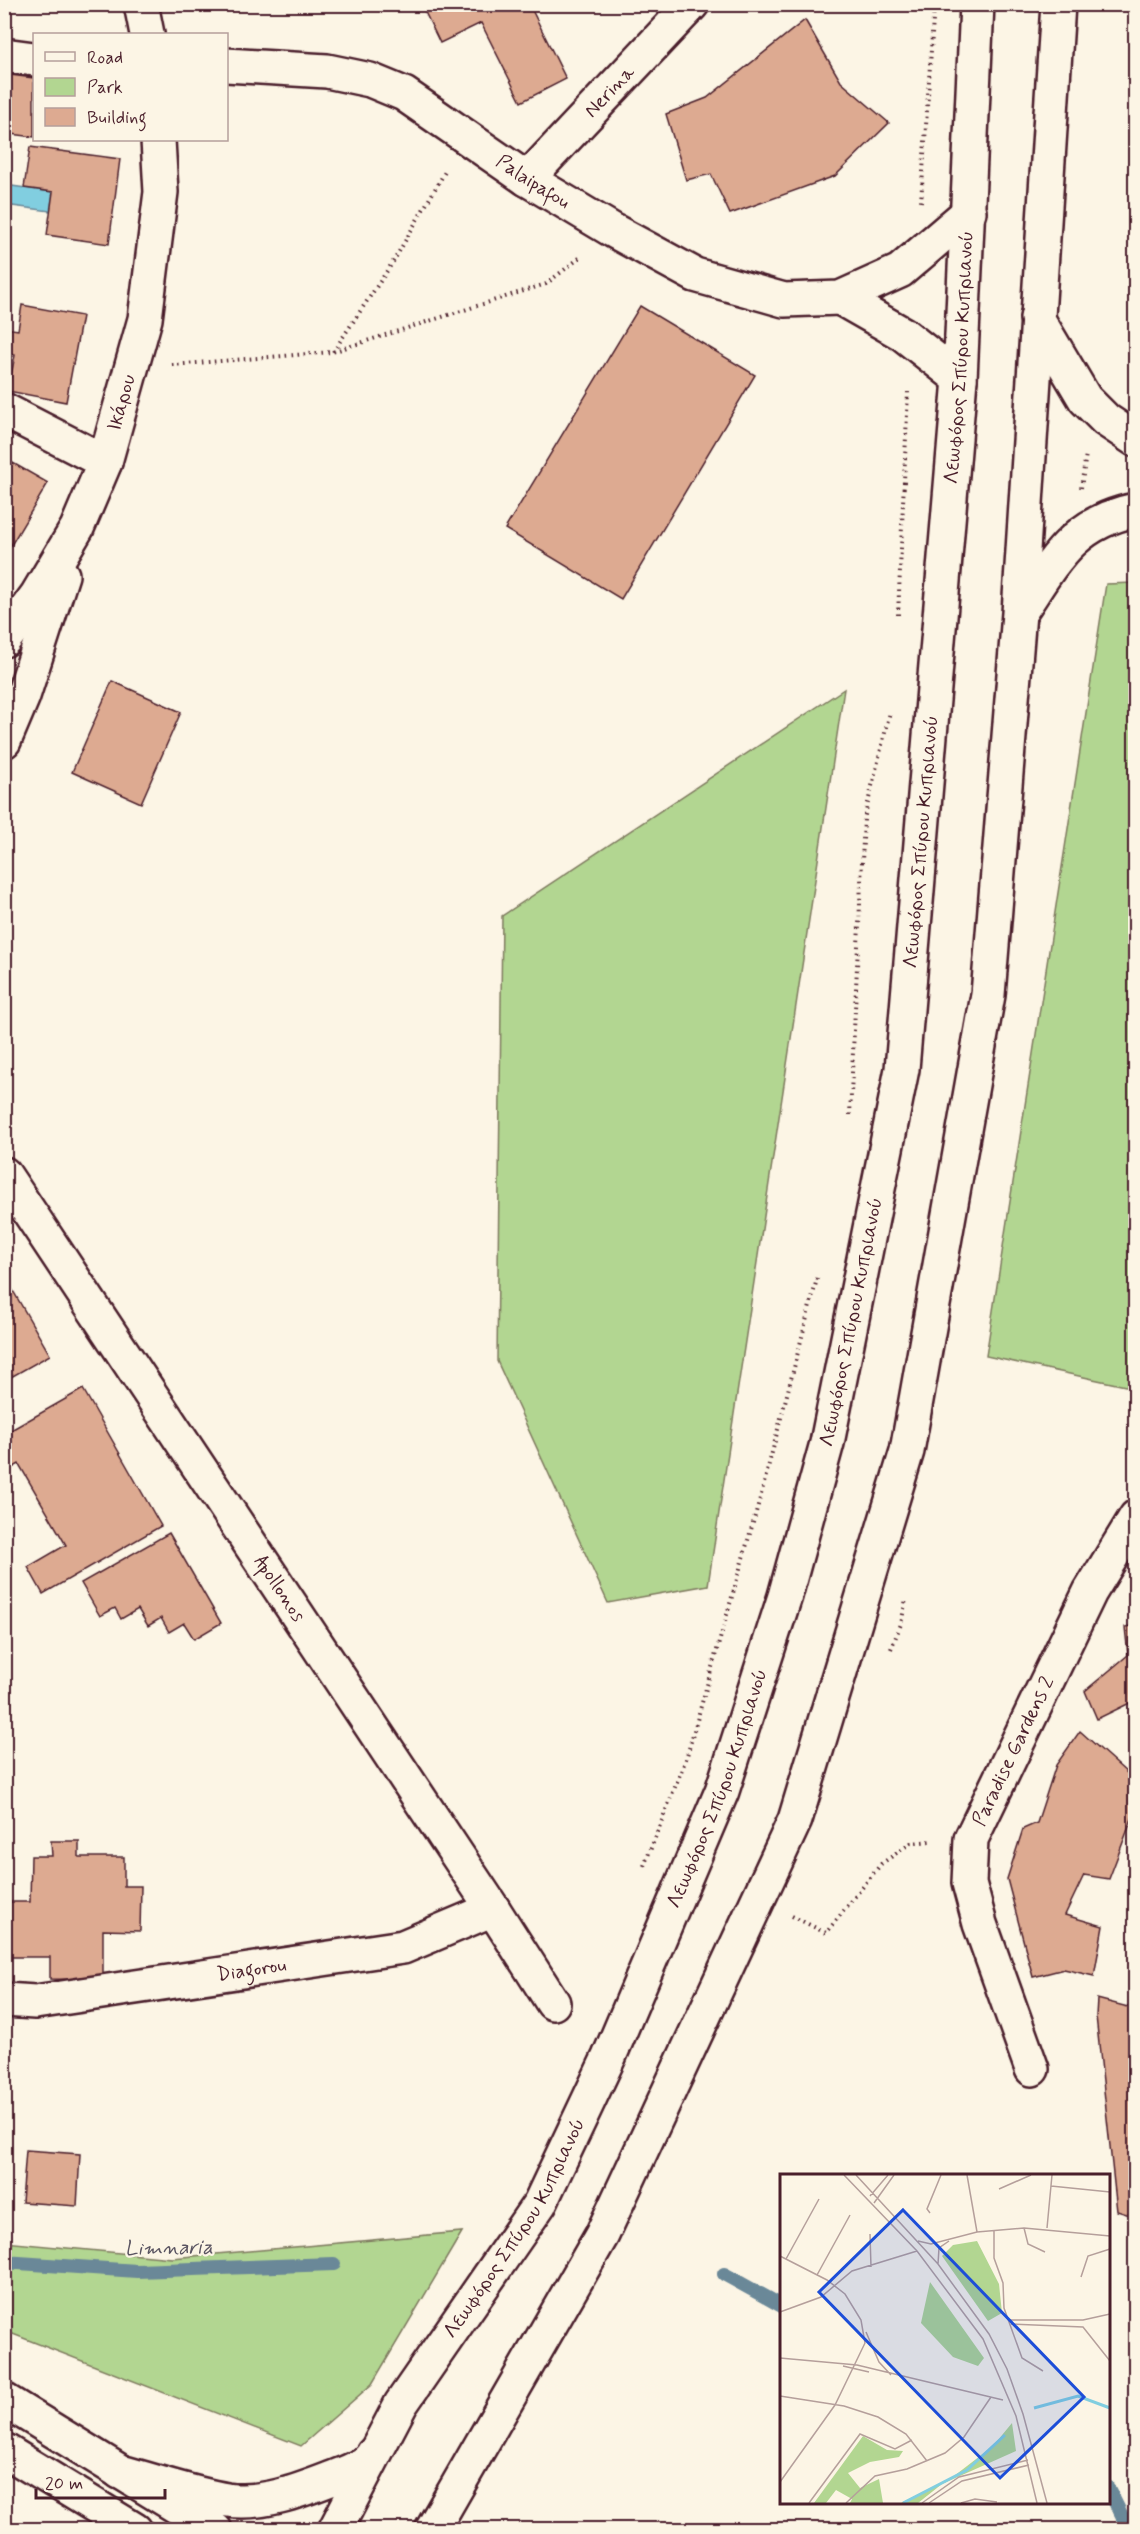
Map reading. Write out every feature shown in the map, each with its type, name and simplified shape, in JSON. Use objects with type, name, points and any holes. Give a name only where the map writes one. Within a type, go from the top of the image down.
[{"type":"main road","points":[[141,4],[147,33]]},
{"type":"main road","name":"Nerina","points":[[527,179],[692,4]]},
{"type":"main road","name":"Λεωφόρος Σπύρου Κυπριανού","points":[[335,2529],[401,2404],[540,2204],[609,2057],[722,1791],[785,1596],[830,1431],[902,1069],[960,379],[977,4]]},
{"type":"main road","points":[[432,2529],[602,2235],[795,1820],[907,1451],[987,995],[1019,613],[1058,4]]},
{"type":"main road","points":[[4,55],[33,59]]},
{"type":"main road","name":"Palaipafou","points":[[228,65],[327,71],[370,80],[404,94],[464,138],[527,179],[614,231],[695,275],[784,300],[840,298]]},
{"type":"main road","name":"Ικάρου","points":[[4,640],[37,595],[77,528],[105,462],[145,319],[161,192],[158,141]]},
{"type":"main road","points":[[840,298],[900,272],[969,212]]},
{"type":"main road","points":[[840,298],[903,334],[960,379]]},
{"type":"main road","points":[[1037,318],[1085,399],[1106,420],[1136,440]]},
{"type":"main road","points":[[4,410],[105,462]]},
{"type":"main road","points":[[1019,613],[1064,546],[1092,526],[1136,510]]},
{"type":"main road","points":[[4,741],[23,696],[77,528]]},
{"type":"main road","name":"Apollonos","points":[[4,1174],[493,1909],[553,2003]]},
{"type":"main road","name":"Paradise Gardens 2","points":[[1032,2068],[980,1924],[969,1883],[971,1839],[1090,1592],[1134,1525]]},
{"type":"main road","name":"Diagorou","points":[[4,2000],[35,2002],[402,1947],[493,1909]]},
{"type":"main road","points":[[4,2400],[215,2529]]},
{"type":"main road","points":[[120,2472],[229,2500],[294,2493],[369,2461],[401,2404]]},
{"type":"main road","points":[[4,2450],[135,2529]]},
{"type":"path","points":[[921,206],[934,4]]},
{"type":"path","points":[[332,352],[393,262],[464,138]]},
{"type":"path","points":[[133,368],[332,352],[546,284],[614,231]]},
{"type":"path","points":[[897,625],[908,392]]},
{"type":"path","points":[[848,1124],[864,819],[891,706]]},
{"type":"path","points":[[643,1871],[686,1759],[762,1491],[818,1274]]},
{"type":"path","points":[[757,1898],[826,1933],[881,1864],[911,1843],[971,1839]]},
{"type":"green space","points":[[1136,583],[1135,1388],[986,1356],[1106,584]]},
{"type":"green space","points":[[844,689],[708,1585],[608,1603],[497,1361],[502,916]]},
{"type":"green space","points":[[462,2232],[372,2384],[301,2446],[5,2331],[5,2242],[172,2258]]},
{"type":"water","points":[[5,185],[53,192],[50,211],[5,205]]},
{"type":"building","points":[[439,4],[529,4],[566,79],[521,102],[481,23],[440,43],[425,12]]},
{"type":"building","points":[[805,20],[841,82],[889,123],[835,176],[730,214],[711,174],[686,180],[666,114],[707,98]]},
{"type":"building","points":[[10,75],[33,78],[33,137],[4,133]]},
{"type":"building","points":[[30,147],[120,159],[109,244],[47,235],[53,192],[24,188]]},
{"type":"building","points":[[22,305],[82,316],[66,402],[8,391],[15,355],[4,353],[4,332],[5,328],[18,330]]},
{"type":"building","points":[[640,306],[755,375],[621,599],[505,529]]},
{"type":"building","points":[[4,458],[48,483],[4,557]]},
{"type":"building","points":[[112,681],[181,712],[141,803],[72,772]]},
{"type":"building","points":[[4,1275],[50,1355],[4,1381]]},
{"type":"building","points":[[83,1389],[161,1526],[43,1594],[28,1567],[66,1545],[19,1464],[4,1473],[4,1434]]},
{"type":"building","points":[[169,1533],[221,1623],[194,1639],[184,1623],[169,1632],[161,1618],[148,1626],[138,1609],[121,1619],[115,1608],[100,1616],[81,1583]]},
{"type":"building","points":[[1136,1625],[1136,1700],[1097,1719],[1085,1691],[1128,1655],[1125,1627]]},
{"type":"building","points":[[1080,1731],[1136,1781],[1136,1808],[1109,1879],[1084,1875],[1065,1915],[1103,1926],[1094,1976],[1064,1969],[1033,1977],[1007,1879],[1023,1829],[1037,1823],[1056,1765]]},
{"type":"building","points":[[51,1841],[79,1841],[79,1857],[124,1857],[124,1886],[141,1886],[140,1931],[103,1930],[103,1980],[50,1979],[50,1957],[4,1957],[4,1902],[30,1902],[31,1856],[52,1856]]},
{"type":"building","points":[[1097,1999],[1136,2009],[1136,2217],[1117,2211],[1096,2016]]},
{"type":"building","points":[[26,2150],[80,2154],[77,2206],[22,2202]]},
{"type":"building","points":[[4,2521],[15,2529],[4,2530]]},
{"type":"waterway","name":"Limnaria","points":[[4,2262],[137,2271],[334,2264]]},
{"type":"waterway","name":"Limnaria","points":[[724,2274],[780,2305]]},
{"type":"waterway","name":"Limnaria","points":[[1110,2492],[1129,2530]]}]
